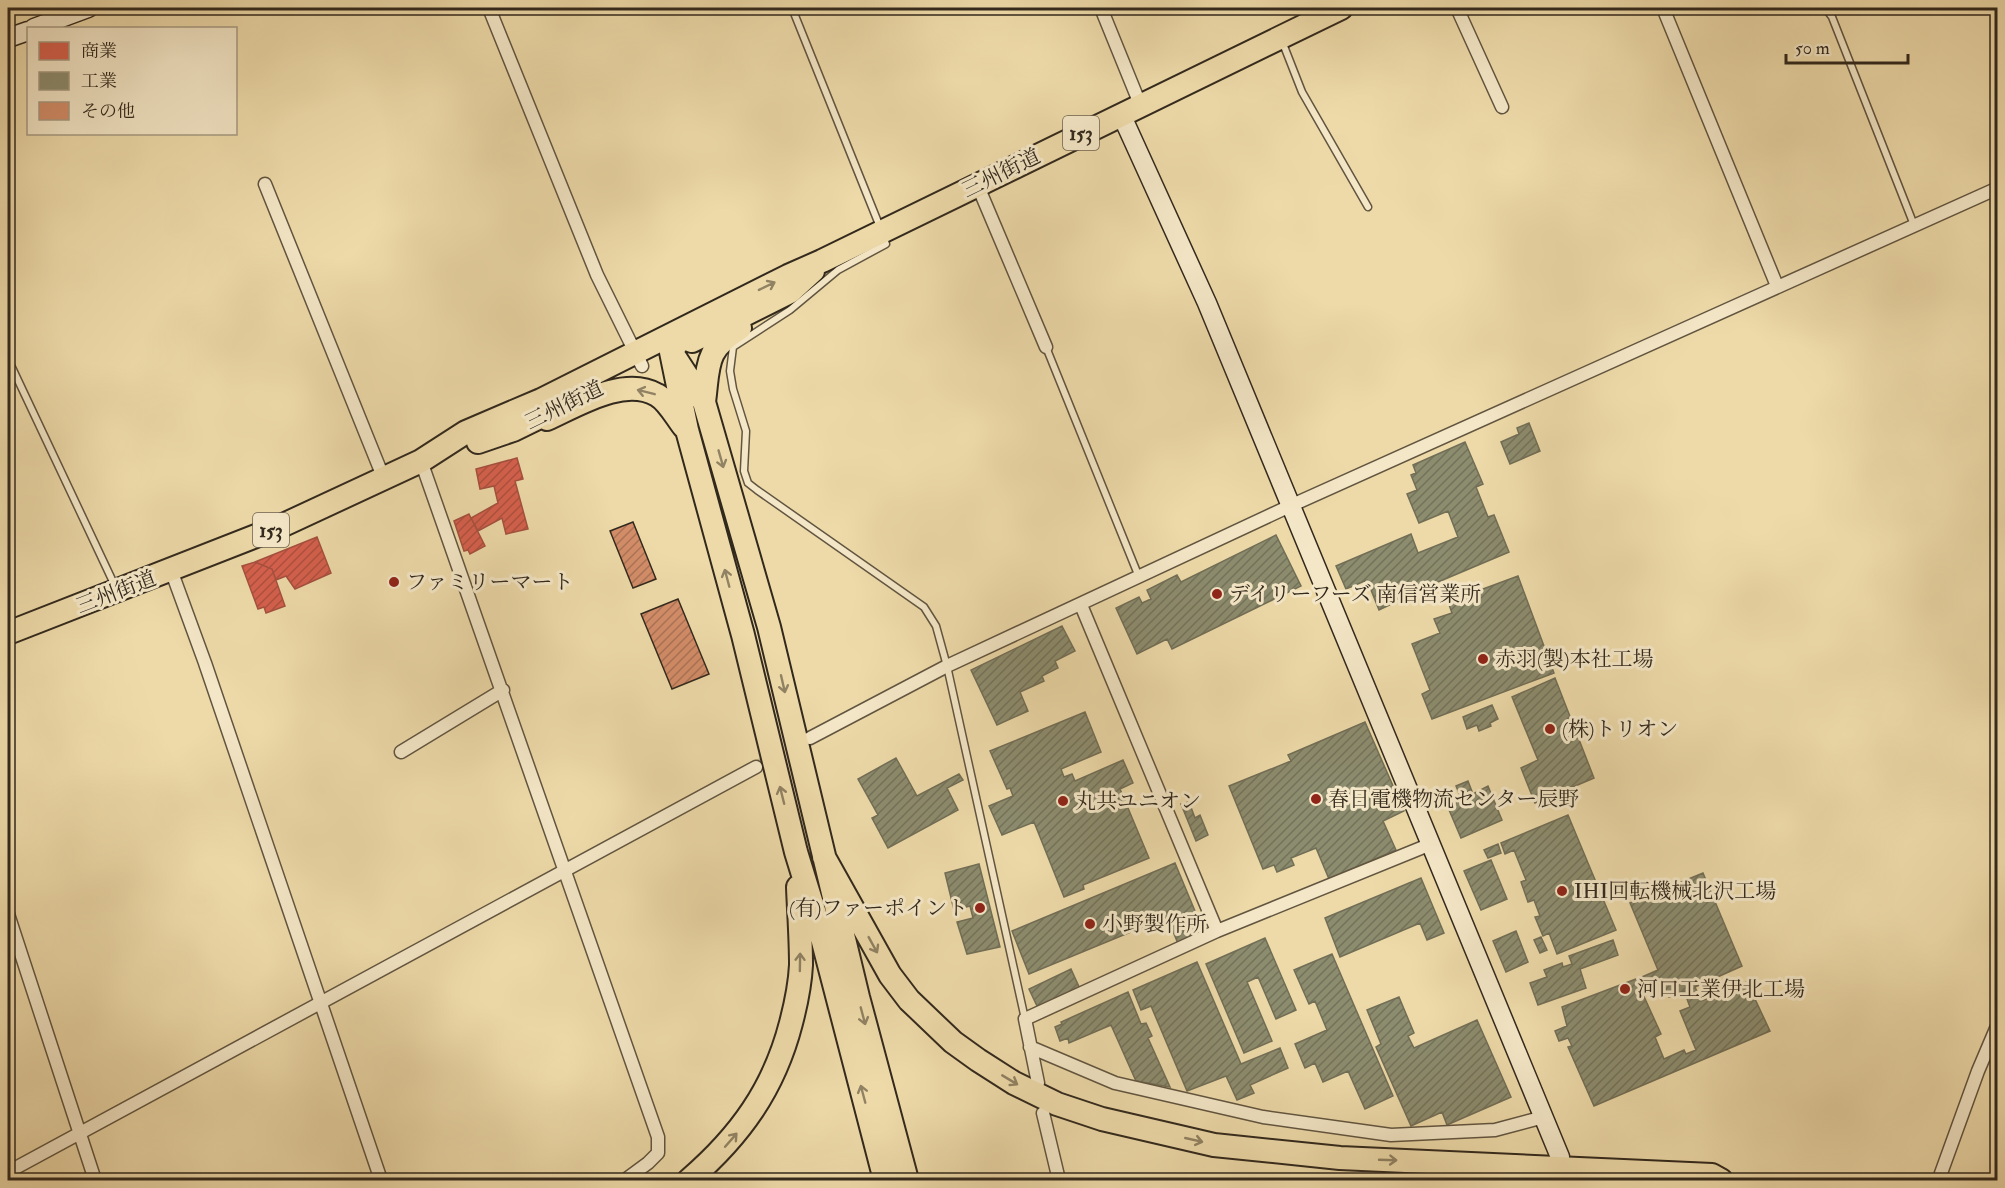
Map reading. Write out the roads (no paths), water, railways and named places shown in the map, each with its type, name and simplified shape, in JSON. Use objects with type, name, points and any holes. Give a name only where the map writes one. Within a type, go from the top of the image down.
[{"type":"highway","name":"三州街道","points":[[8,633],[279,527],[421,461],[526,424],[714,312],[1341,8]]},
{"type":"highway","name":"三州街道","points":[[671,352],[790,292],[822,261]]},
{"type":"highway","points":[[704,402],[706,369],[715,349],[725,337],[762,315],[790,292]]},
{"type":"highway","points":[[638,359],[671,352],[683,335],[714,312]]},
{"type":"highway","points":[[671,352],[704,402],[769,627],[858,997],[888,1148],[885,1180]]},
{"type":"highway","points":[[671,352],[687,430],[743,635],[796,852],[888,1148],[907,1180]]},
{"type":"highway","name":"三州街道","points":[[421,461],[466,432],[638,359]]},
{"type":"highway","points":[[526,424],[539,423],[621,388],[641,389],[658,395],[687,430]]},
{"type":"highway","points":[[689,1180],[715,1158],[739,1131],[759,1101],[783,1053],[797,999],[801,966],[796,852]]},
{"type":"highway","points":[[824,857],[890,975],[909,1000],[953,1042],[978,1060],[1014,1083],[1057,1104],[1102,1119],[1226,1146],[1340,1158],[1712,1175],[1721,1180]]},
{"type":"street","points":[[37,27],[88,8]]},
{"type":"street","points":[[489,8],[597,275],[638,359]]},
{"type":"street","points":[[1101,8],[1131,109],[1208,303],[1560,1157]]},
{"type":"street","points":[[1457,8],[1502,107]]},
{"type":"street","points":[[1663,8],[1778,286]]},
{"type":"street","points":[[8,38],[27,31]]},
{"type":"street","points":[[265,184],[384,479]]},
{"type":"street","points":[[977,184],[1046,347]]},
{"type":"street","points":[[810,738],[947,666],[1290,506],[1998,188]]},
{"type":"street","points":[[421,461],[658,1137],[658,1153],[625,1180]]},
{"type":"street","points":[[171,570],[205,663],[381,1180]]},
{"type":"street","points":[[1081,605],[1217,931]]},
{"type":"street","points":[[401,752],[503,690]]},
{"type":"street","points":[[8,1172],[756,767]]},
{"type":"street","points":[[1038,1083],[1026,1019],[1217,931],[1431,844]]},
{"type":"street","points":[[8,915],[95,1180]]},
{"type":"street","points":[[1940,1176],[1978,1071],[1998,1024]]},
{"type":"street","points":[[1030,1047],[1116,1083],[1263,1117],[1391,1135],[1495,1131],[1544,1117]]},
{"type":"street","points":[[1043,1113],[1059,1180]]},
{"type":"lane","points":[[792,8],[886,244],[838,270],[790,310],[733,347],[731,380],[746,430],[744,471],[748,483],[757,490],[924,607],[936,626],[1026,1019]]},
{"type":"lane","points":[[1825,8],[1832,17],[1914,225]]},
{"type":"lane","points":[[1280,37],[1302,92],[1368,207]]},
{"type":"lane","points":[[1046,347],[1139,578]]},
{"type":"lane","points":[[8,359],[118,591]]},
{"type":"tunnel","points":[[756,767],[801,743]]},
{"type":"place","name":"ファミリーマート","points":[[394,582]]},
{"type":"place","name":"デイリーフーズ 南信営業所","points":[[1217,594]]},
{"type":"place","name":"赤羽(製)本社工場","points":[[1483,659]]},
{"type":"place","name":"(株)トリオン","points":[[1550,729]]},
{"type":"place","name":"春日電機物流センター辰野","points":[[1316,799]]},
{"type":"place","name":"丸共ユニオン","points":[[1063,801]]},
{"type":"place","name":"IHI回転機械北沢工場","points":[[1562,891]]},
{"type":"place","name":"(有)ファーポイント","points":[[980,908]]},
{"type":"place","name":"小野製作所","points":[[1090,924]]},
{"type":"place","name":"河口工業伊北工場","points":[[1625,989]]}]
